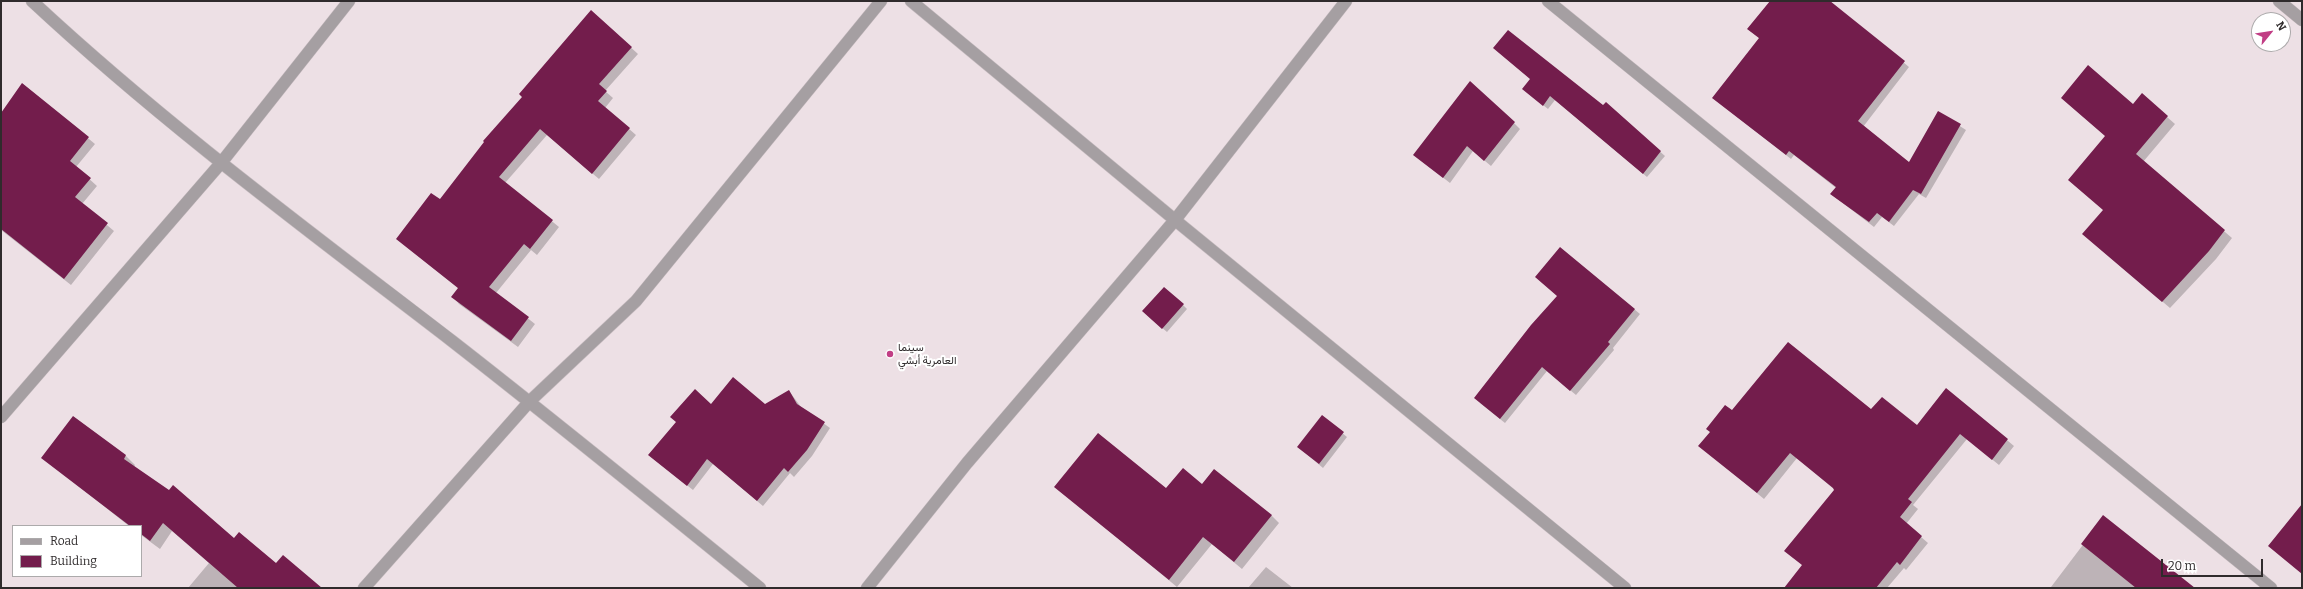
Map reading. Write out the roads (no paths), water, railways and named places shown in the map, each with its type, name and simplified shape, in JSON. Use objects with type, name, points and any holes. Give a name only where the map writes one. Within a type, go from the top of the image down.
[{"type":"street","points":[[32,1],[120,81],[221,163],[530,402],[760,588]]},
{"type":"street","points":[[1,416],[221,163],[349,1]]},
{"type":"street","points":[[364,588],[530,402],[636,301],[881,1]]},
{"type":"street","points":[[911,1],[1175,220],[1625,588]]},
{"type":"street","points":[[867,588],[967,463],[1175,220],[1346,1]]},
{"type":"street","points":[[1548,1],[2271,588]]},
{"type":"street","points":[[2279,1],[2302,20]]},
{"type":"place","name":"سينما العامرية أبشي","points":[[890,354]]}]
